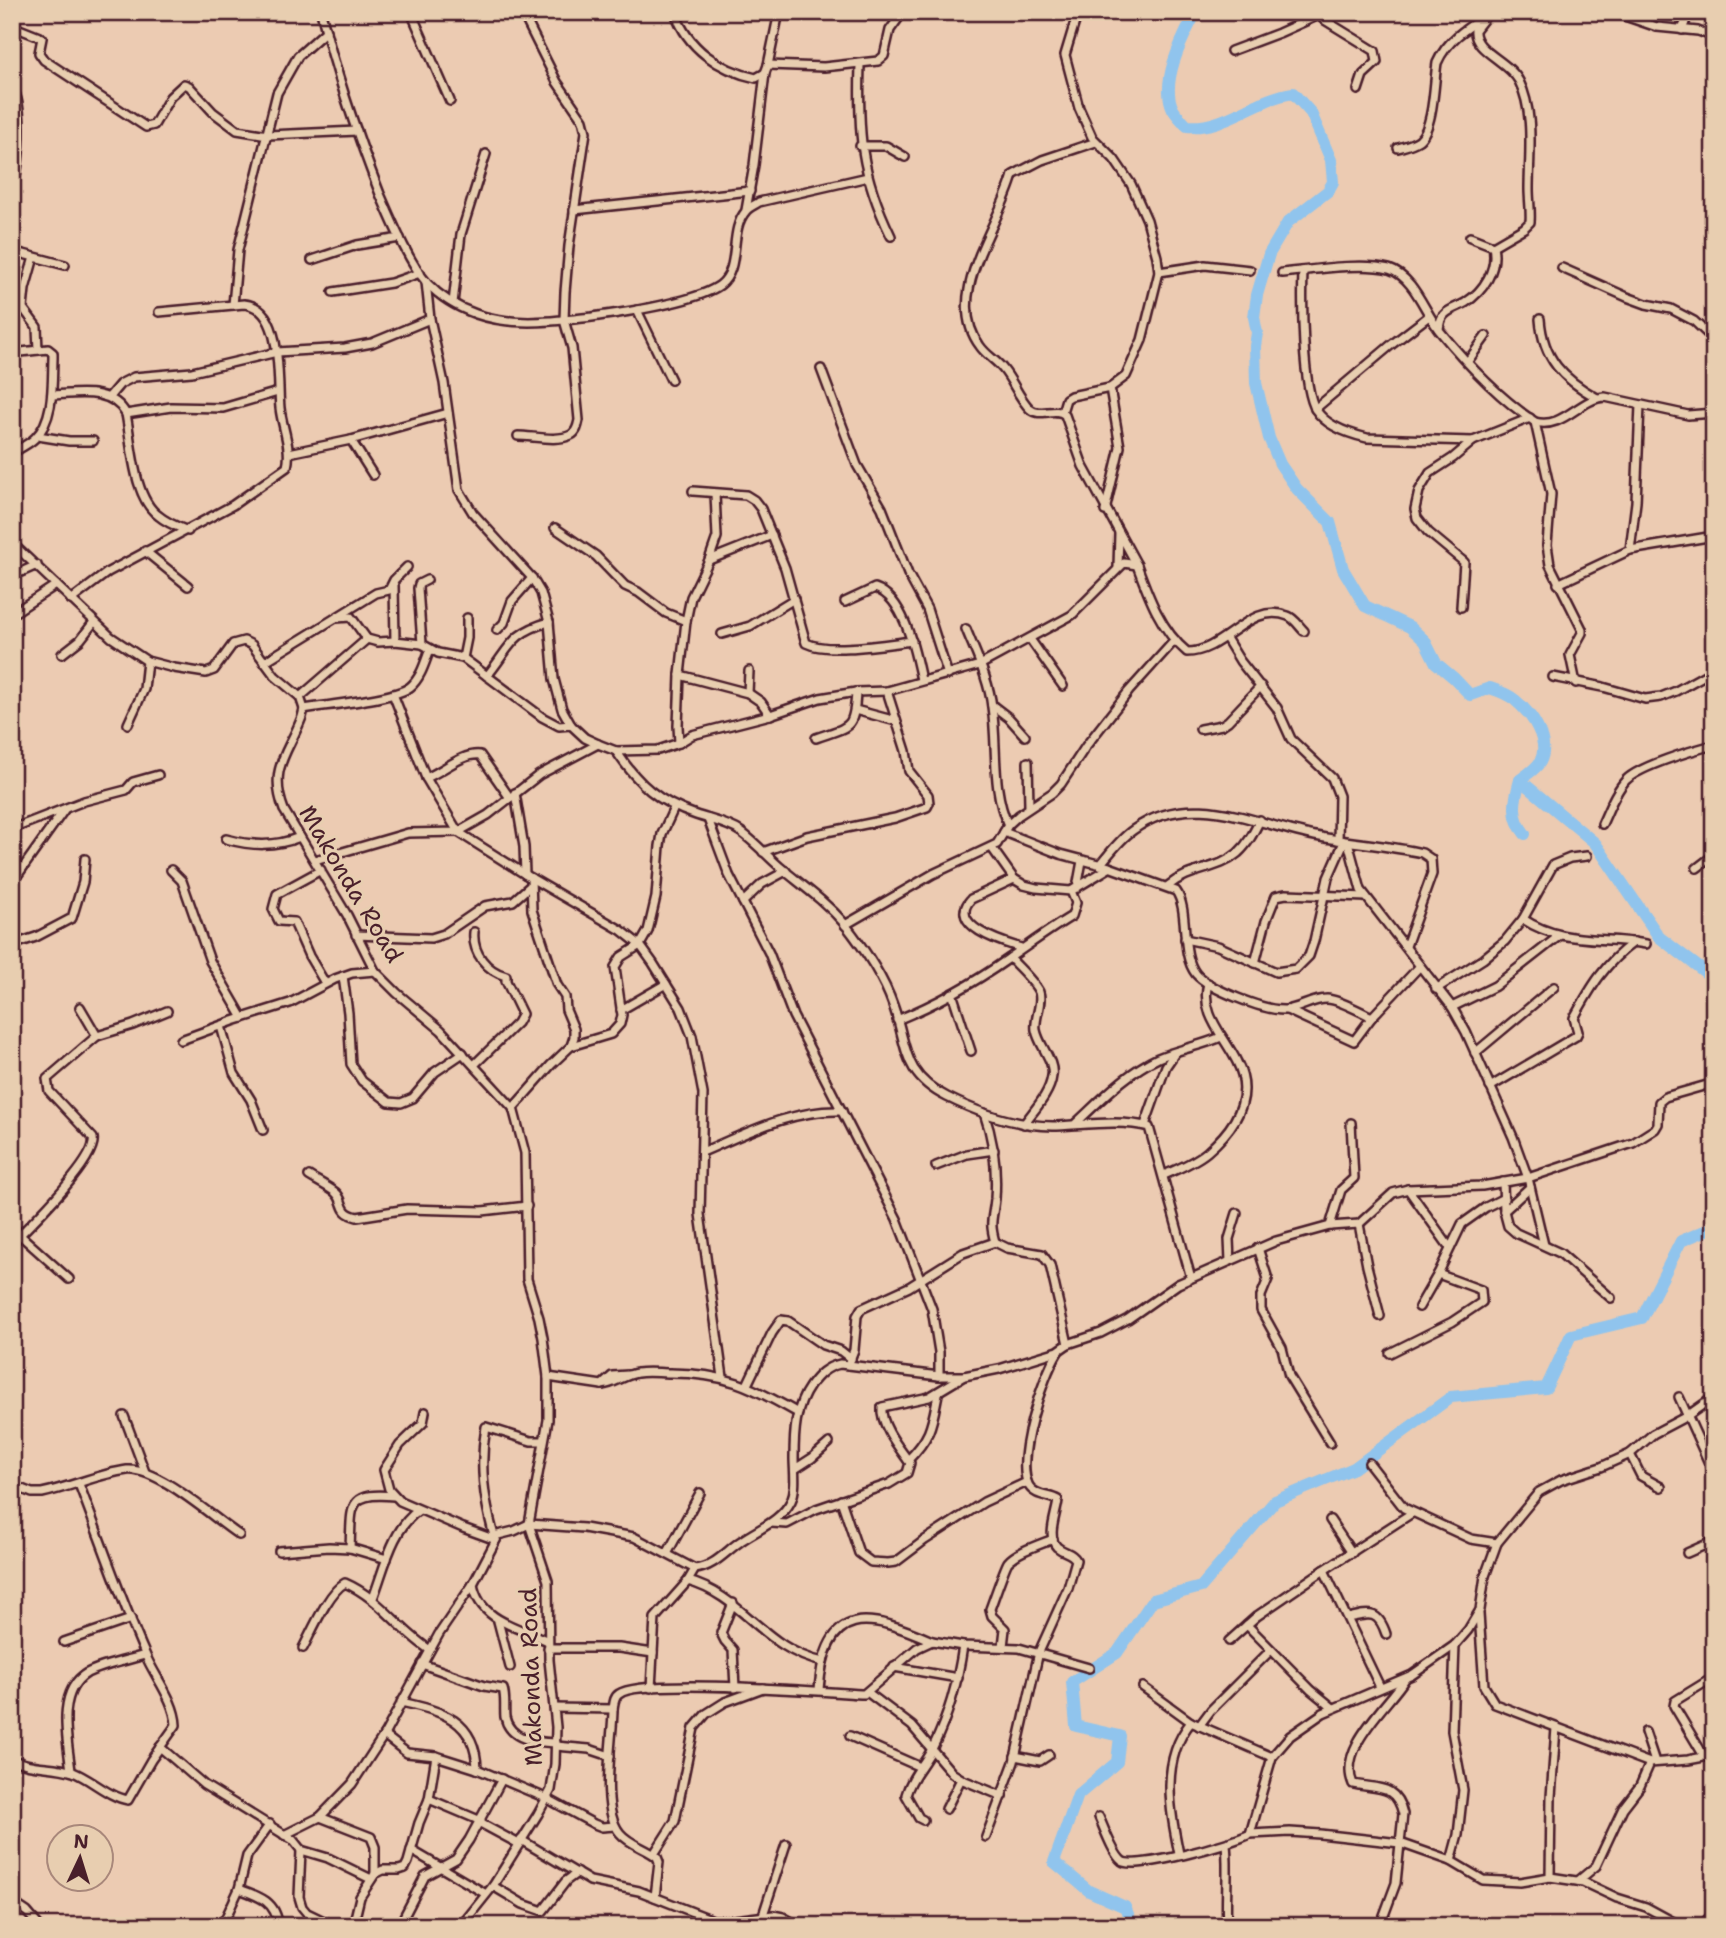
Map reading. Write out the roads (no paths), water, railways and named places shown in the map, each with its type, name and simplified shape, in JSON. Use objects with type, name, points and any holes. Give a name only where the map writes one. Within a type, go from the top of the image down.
[{"type":"street","points":[[321,12],[364,153],[400,238],[426,282],[458,490],[489,533],[532,578],[541,593],[549,622],[556,692],[571,725],[585,738],[616,751],[646,752],[679,743],[692,735],[770,715],[820,698],[856,692],[887,691],[981,665],[1072,615],[1108,581],[1118,567],[1127,563],[1136,565]]},
{"type":"street","points":[[411,12],[450,101]]},
{"type":"street","points":[[518,436],[571,436],[577,430],[579,419],[572,348],[564,320],[567,269],[586,125],[557,82],[524,16],[553,12]]},
{"type":"street","points":[[675,12],[695,48],[712,60],[755,78],[767,69],[860,64],[881,59],[890,30],[904,12]]},
{"type":"street","points":[[426,282],[453,303],[477,314],[501,320],[533,322],[637,310],[704,292],[720,284],[728,276],[740,221],[746,210],[767,69],[779,12]]},
{"type":"street","points":[[1078,12],[1065,55],[1079,108],[1096,142],[1114,159],[1131,184],[1153,240],[1159,272],[1149,317],[1132,367],[1121,382],[1110,388],[1066,399],[1062,412],[1083,466],[1136,565],[1151,601],[1184,650],[1191,652],[1226,638],[1262,613],[1289,616],[1304,631]]},
{"type":"street","points":[[1613,12],[1657,27],[1698,31],[1714,37]]},
{"type":"street","points":[[1682,30],[1689,12]]},
{"type":"street","points":[[1231,51],[1279,33],[1319,13],[1323,19],[1375,51],[1377,62],[1363,75],[1358,90]]},
{"type":"street","points":[[1398,148],[1419,140],[1425,131],[1430,116],[1437,63],[1441,55],[1469,25],[1489,14]]},
{"type":"street","points":[[1489,14],[1475,30],[1476,41],[1481,48],[1509,66],[1520,83],[1524,93],[1530,152],[1530,222],[1493,246]]},
{"type":"street","points":[[12,26],[43,38],[39,53],[44,60],[146,127],[154,125],[170,97],[184,84],[226,124],[237,130],[268,135],[357,131]]},
{"type":"street","points":[[233,305],[238,250],[277,93],[289,68],[309,44],[326,31]]},
{"type":"street","points":[[860,64],[860,146],[867,177],[891,236]]},
{"type":"street","points":[[12,88],[18,100],[19,117],[17,165],[12,190]]},
{"type":"street","points":[[1062,412],[1042,413],[1030,409],[1001,366],[981,348],[971,324],[968,295],[979,255],[1013,175],[1042,160],[1096,142]]},
{"type":"street","points":[[860,146],[886,146],[905,157]]},
{"type":"street","points":[[453,303],[461,234],[486,154]]},
{"type":"street","points":[[746,210],[769,199],[867,177]]},
{"type":"street","points":[[574,210],[750,191]]},
{"type":"street","points":[[1470,237],[1493,246]]},
{"type":"street","points":[[312,260],[357,245],[400,238]]},
{"type":"street","points":[[1439,329],[1446,312],[1469,300],[1483,287],[1492,268],[1493,246]]},
{"type":"street","points":[[12,251],[65,265]]},
{"type":"street","points":[[34,257],[24,289],[23,308],[37,327],[38,350]]},
{"type":"street","points":[[1159,272],[1205,265],[1250,270]]},
{"type":"street","points":[[1282,273],[1367,267],[1391,270],[1406,281],[1439,329],[1468,361],[1532,420],[1551,494],[1547,545],[1550,565],[1582,629],[1570,655],[1576,683]]},
{"type":"street","points":[[1562,268],[1627,297],[1671,309],[1693,321],[1714,340]]},
{"type":"street","points":[[1303,271],[1304,335],[1310,394],[1315,409],[1323,418],[1334,426],[1367,438],[1473,441]]},
{"type":"street","points":[[332,292],[391,283],[421,273]]},
{"type":"street","points":[[71,600],[108,572],[233,505],[287,467],[289,453],[282,427],[277,352],[273,332],[261,309],[251,304],[159,312]]},
{"type":"street","points":[[637,310],[671,380]]},
{"type":"street","points":[[1315,409],[1429,316]]},
{"type":"street","points":[[109,397],[120,384],[134,377],[192,372],[277,352],[345,348],[372,343],[430,319]]},
{"type":"street","points":[[1540,319],[1542,342],[1559,369],[1570,382],[1597,398]]},
{"type":"street","points":[[1468,361],[1486,335]]},
{"type":"street","points":[[12,354],[48,349],[52,353],[52,395],[45,422],[37,436],[12,453]]},
{"type":"street","points":[[821,369],[858,465],[882,508],[908,574],[927,609],[948,675]]},
{"type":"street","points":[[1105,511],[1120,447],[1110,388]]},
{"type":"street","points":[[126,414],[171,407],[223,408],[278,392]]},
{"type":"street","points":[[52,395],[90,394],[109,397],[122,407],[126,414],[135,466],[146,503],[157,516],[188,531]]},
{"type":"street","points":[[1461,607],[1464,562],[1427,532],[1417,518],[1415,509],[1419,491],[1430,473],[1473,441],[1532,420],[1548,423],[1562,419],[1597,398],[1605,397],[1688,415],[1714,413]]},
{"type":"street","points":[[1630,550],[1636,502],[1640,405]]},
{"type":"street","points":[[289,453],[351,440],[448,413]]},
{"type":"street","points":[[37,436],[69,441],[93,441]]},
{"type":"street","points":[[351,440],[373,475]]},
{"type":"street","points":[[693,491],[746,495],[761,509],[785,568],[803,638],[809,645],[833,648],[912,641]]},
{"type":"street","points":[[679,743],[680,676],[686,621],[691,597],[717,537],[715,494]]},
{"type":"street","points":[[555,528],[596,555],[625,586],[638,592],[666,613],[686,621]]},
{"type":"street","points":[[1118,567],[1119,532]]},
{"type":"street","points":[[709,560],[772,536]]},
{"type":"street","points":[[1558,584],[1630,550],[1714,536]]},
{"type":"street","points":[[13,544],[124,648],[147,661],[206,673],[214,670],[233,644],[244,641],[252,645],[264,662],[300,697],[304,709],[408,689],[416,681],[430,649]]},
{"type":"street","points":[[145,551],[188,586]]},
{"type":"street","points":[[12,576],[37,565]]},
{"type":"street","points":[[264,662],[376,593],[390,590],[394,580],[407,567]]},
{"type":"street","points":[[497,630],[504,623],[512,601],[532,578]]},
{"type":"street","points":[[394,580],[395,640]]},
{"type":"street","points":[[422,644],[418,587],[426,580]]},
{"type":"street","points":[[12,614],[56,585]]},
{"type":"street","points":[[845,602],[861,593],[878,589],[901,614],[912,641],[921,680]]},
{"type":"street","points":[[722,634],[750,626],[794,599]]},
{"type":"street","points":[[337,618],[351,617],[367,639],[422,644],[430,649],[463,658],[526,707],[554,724],[563,727],[571,725]]},
{"type":"street","points":[[463,658],[467,618]]},
{"type":"street","points":[[62,654],[80,640],[94,622]]},
{"type":"street","points":[[487,676],[516,636],[549,622]]},
{"type":"street","points":[[966,629],[981,665],[992,705],[996,778],[1006,829]]},
{"type":"street","points":[[1226,638],[1240,661],[1277,708],[1291,739],[1332,778],[1339,796],[1343,842],[1354,874],[1366,897],[1452,1007],[1475,1053],[1528,1178],[1544,1245]]},
{"type":"street","points":[[300,697],[367,639]]},
{"type":"street","points":[[1030,639],[1063,685]]},
{"type":"street","points":[[845,925],[933,874],[992,848],[1029,806],[1052,793],[1061,784],[1086,746],[1129,691],[1175,640]]},
{"type":"street","points":[[128,724],[144,689],[147,661]]},
{"type":"street","points":[[1553,677],[1645,699],[1676,691],[1714,670]]},
{"type":"street","points":[[748,693],[749,671]]},
{"type":"street","points":[[680,676],[748,693],[761,702],[770,715]]},
{"type":"street","points":[[1200,729],[1222,725],[1228,721],[1261,685]]},
{"type":"street","points":[[763,852],[807,836],[909,814],[927,807],[928,795],[909,771],[906,751],[887,691]]},
{"type":"street","points":[[816,738],[846,728],[853,721],[856,692]]},
{"type":"street","points":[[393,694],[426,778],[458,832],[529,880],[621,930],[640,945],[681,1008],[692,1036],[703,1094],[700,1214],[723,1377]]},
{"type":"street","points":[[992,705],[1010,718],[1025,736]]},
{"type":"street","name":"Makonda Road","points":[[304,709],[281,762],[277,781],[277,793],[284,810],[321,870],[375,971],[463,1053],[513,1108],[525,1153],[527,1279],[539,1318],[548,1377],[548,1420],[528,1524],[548,1581],[548,1645],[556,1745],[553,1780],[546,1798],[493,1886],[461,1926]]},
{"type":"street","points":[[855,710],[896,721]]},
{"type":"street","points":[[315,860],[408,832],[458,832],[488,815],[539,775],[598,744]]},
{"type":"street","points":[[1602,824],[1614,797],[1627,779],[1643,767],[1714,745]]},
{"type":"street","points":[[616,751],[652,794],[674,808],[740,831],[825,902],[845,925],[877,972],[893,1004],[916,1075],[946,1097],[984,1113],[1024,1124],[1145,1125],[1150,1128],[1191,1278]]},
{"type":"street","points":[[426,778],[461,759],[480,755],[513,795],[524,847],[532,910],[557,985],[565,997],[566,1010],[574,1029],[572,1046]]},
{"type":"street","points":[[1028,762],[1029,806]]},
{"type":"street","points":[[12,829],[64,809],[115,794],[125,790],[133,782],[158,775]]},
{"type":"street","points":[[513,1108],[551,1065],[572,1046],[611,1034],[620,1024],[621,1010],[615,967],[621,957],[640,945],[652,916],[662,834],[674,808]]},
{"type":"street","points":[[12,883],[64,809]]},
{"type":"street","points":[[1100,865],[1132,831],[1150,819],[1185,810],[1211,810],[1343,842],[1407,849],[1428,855],[1431,859],[1432,874],[1406,946]]},
{"type":"street","points":[[708,819],[725,865],[769,953],[793,1016],[897,1219],[936,1326],[939,1376]]},
{"type":"street","points":[[1168,886],[1185,873],[1216,865],[1238,853],[1249,841],[1260,820]]},
{"type":"street","points":[[1006,829],[1082,861],[1168,886],[1179,895],[1185,939],[1194,971],[1208,983],[1248,1003],[1287,1010],[1354,1041],[1372,1017],[1420,966]]},
{"type":"street","points":[[226,839],[271,845],[300,837]]},
{"type":"street","points":[[1185,939],[1218,946],[1276,972],[1296,969],[1304,963],[1314,941],[1334,860],[1343,842]]},
{"type":"street","points":[[992,848],[1014,878],[1024,885],[1036,888],[1074,889],[1110,867]]},
{"type":"street","points":[[1697,868],[1714,855]]},
{"type":"street","points":[[1436,989],[1495,951],[1522,919],[1553,865],[1570,858],[1587,856]]},
{"type":"street","points":[[12,945],[36,937],[72,918],[83,882],[85,859]]},
{"type":"street","points":[[897,1020],[952,993],[1072,916],[1076,903],[1074,889],[1082,861]]},
{"type":"street","points":[[171,870],[183,881],[210,961],[243,1018]]},
{"type":"street","points":[[321,870],[277,894],[272,909],[279,921],[294,922],[325,983]]},
{"type":"street","points":[[743,902],[762,884],[786,871]]},
{"type":"street","points":[[1014,878],[971,899],[966,914],[968,920],[984,935],[1021,948]]},
{"type":"street","points":[[356,935],[431,938],[444,934],[485,906],[513,901],[529,880]]},
{"type":"street","points":[[1255,962],[1276,896],[1286,894],[1366,897]]},
{"type":"street","points":[[1522,919],[1537,929],[1559,936],[1646,944]]},
{"type":"street","points":[[474,932],[473,939],[484,964],[490,971],[506,976],[522,1014],[517,1023],[474,1065]]},
{"type":"street","points":[[1452,1007],[1495,986],[1559,936]]},
{"type":"street","points":[[1490,1087],[1576,1037],[1578,1032],[1574,1018],[1599,975],[1607,964],[1634,942]]},
{"type":"street","points":[[1010,958],[1038,991],[1040,1001],[1035,1019],[1036,1029],[1052,1066],[1050,1084],[1024,1124]]},
{"type":"street","points":[[181,1040],[290,1003],[343,976],[375,971]]},
{"type":"street","points":[[343,976],[351,1064],[362,1081],[389,1102],[401,1103],[413,1098],[435,1072],[463,1053]]},
{"type":"street","points":[[1164,1175],[1207,1152],[1236,1118],[1243,1103],[1246,1087],[1238,1062],[1221,1037],[1206,1006],[1208,983]]},
{"type":"street","points":[[621,1010],[666,984]]},
{"type":"street","points":[[1475,1053],[1554,987]]},
{"type":"street","points":[[952,993],[971,1051]]},
{"type":"street","points":[[1287,1010],[1333,999],[1372,1017]]},
{"type":"street","points":[[80,1007],[97,1036]]},
{"type":"street","points":[[12,1243],[74,1177],[93,1148],[93,1138],[49,1091],[46,1083],[50,1076],[97,1036],[143,1022],[167,1011]]},
{"type":"street","points":[[221,1026],[234,1073],[251,1100],[263,1130]]},
{"type":"street","points":[[1075,1124],[1139,1068],[1221,1037]]},
{"type":"street","points":[[1145,1125],[1166,1066],[1175,1053]]},
{"type":"street","points":[[349,1548],[353,1508],[363,1495],[370,1494],[394,1496],[419,1510],[495,1538],[528,1524],[559,1525],[635,1537],[695,1569],[709,1566],[746,1537],[771,1523],[792,1499],[798,1413],[805,1393],[822,1372],[832,1366],[849,1362],[939,1376],[964,1376],[999,1369],[1058,1351],[1068,1344],[1101,1333],[1128,1319],[1154,1299],[1191,1278],[1276,1241],[1329,1226],[1359,1223],[1387,1198],[1408,1189],[1458,1189],[1528,1178],[1633,1143],[1655,1129],[1658,1124],[1659,1102],[1665,1097],[1714,1083]]},
{"type":"street","points":[[702,1152],[788,1117],[810,1112],[842,1111]]},
{"type":"street","points":[[984,1113],[994,1150],[995,1199],[990,1221],[995,1242]]},
{"type":"street","points":[[1329,1226],[1341,1190],[1354,1178],[1351,1123]]},
{"type":"street","points":[[936,1166],[967,1154],[994,1150]]},
{"type":"street","points":[[309,1176],[335,1192],[349,1215],[407,1209],[482,1211],[527,1206]]},
{"type":"street","points":[[1503,1182],[1504,1210],[1508,1226],[1576,1265],[1611,1298]]},
{"type":"street","points":[[1504,1210],[1530,1187]]},
{"type":"street","points":[[1408,1189],[1450,1248]]},
{"type":"street","points":[[1419,1307],[1462,1224],[1504,1198]]},
{"type":"street","points":[[1230,1261],[1229,1239],[1237,1213]]},
{"type":"street","points":[[1359,1223],[1380,1316]]},
{"type":"street","points":[[20,1236],[69,1279]]},
{"type":"street","points":[[849,1362],[855,1350],[857,1316],[861,1309],[887,1299],[963,1253],[995,1242],[1007,1248],[1046,1256],[1068,1344]]},
{"type":"street","points":[[1258,1248],[1268,1279],[1261,1296],[1261,1310],[1282,1348],[1289,1376],[1330,1443]]},
{"type":"street","points":[[1390,1353],[1452,1322],[1482,1302],[1481,1290],[1438,1274]]},
{"type":"street","points":[[747,1385],[781,1320],[788,1321],[824,1345],[841,1351],[849,1362]]},
{"type":"street","points":[[986,1837],[1015,1756],[1039,1652],[1068,1588],[1076,1560],[1074,1555],[1058,1547],[1053,1539],[1058,1500],[1034,1492],[1027,1482],[1025,1466],[1029,1435],[1049,1367],[1058,1351]]},
{"type":"street","points":[[548,1377],[601,1385],[618,1374],[642,1372],[723,1377],[747,1385],[798,1413]]},
{"type":"street","points":[[771,1523],[787,1524],[841,1500],[897,1480],[910,1468],[887,1425],[882,1407],[938,1394],[964,1376]]},
{"type":"street","points":[[908,1460],[920,1447],[933,1424],[938,1394]]},
{"type":"street","points":[[1679,1397],[1714,1474]]},
{"type":"street","points":[[1714,1397],[1687,1416],[1653,1434],[1630,1454],[1545,1488],[1507,1528],[1497,1543],[1485,1576],[1480,1609],[1484,1686],[1495,1704],[1653,1762],[1714,1755]]},
{"type":"street","points":[[394,1496],[389,1489],[384,1470],[400,1445],[422,1423],[425,1412]]},
{"type":"street","points":[[124,1416],[145,1472]]},
{"type":"street","points":[[284,1835],[320,1817],[352,1784],[384,1735],[452,1612],[473,1584],[495,1538],[483,1491],[482,1459],[486,1427],[531,1441],[543,1441]]},
{"type":"street","points":[[795,1469],[829,1443]]},
{"type":"street","points":[[1630,1454],[1641,1476],[1661,1487]]},
{"type":"street","points":[[1368,1463],[1395,1499],[1412,1513],[1471,1539],[1497,1543]]},
{"type":"street","points":[[12,1485],[32,1493],[79,1484],[121,1471],[145,1472],[187,1496],[239,1535]]},
{"type":"street","points":[[841,1500],[859,1553],[871,1562],[888,1563],[896,1562],[984,1502],[1027,1482]]},
{"type":"street","points":[[12,1759],[27,1765],[71,1772],[128,1800],[175,1727],[176,1720],[145,1655],[79,1484]]},
{"type":"street","points":[[667,1554],[700,1493]]},
{"type":"street","points":[[373,1598],[402,1528],[411,1515],[419,1510]]},
{"type":"street","points":[[1229,1641],[1324,1570],[1412,1513]]},
{"type":"street","points":[[1329,1520],[1352,1553]]},
{"type":"street","points":[[1003,1646],[1005,1629],[992,1616],[990,1609],[1004,1569],[1012,1559],[1053,1539]]},
{"type":"street","points":[[1686,1553],[1714,1541]]},
{"type":"street","points":[[279,1551],[349,1548],[387,1559]]},
{"type":"street","points":[[650,1688],[655,1618],[688,1581],[695,1569]]},
{"type":"street","points":[[1324,1570],[1380,1687]]},
{"type":"street","points":[[688,1581],[711,1589],[733,1603],[770,1637],[822,1662]]},
{"type":"street","points":[[303,1648],[331,1597],[341,1584],[345,1583],[373,1598],[412,1638],[430,1650]]},
{"type":"street","points":[[473,1584],[478,1597],[498,1621],[548,1645],[619,1648],[653,1653]]},
{"type":"street","points":[[733,1603],[721,1633],[733,1650],[735,1688]]},
{"type":"street","points":[[1250,1834],[1272,1757],[1299,1728],[1333,1708],[1405,1679],[1455,1645],[1475,1621],[1480,1609]]},
{"type":"street","points":[[1348,1618],[1374,1615],[1381,1620],[1386,1634]]},
{"type":"street","points":[[64,1642],[131,1619]]},
{"type":"street","points":[[498,1621],[510,1668]]},
{"type":"street","points":[[819,1690],[822,1662],[833,1635],[846,1624],[860,1621],[885,1622],[932,1641],[963,1646],[1003,1646],[1039,1652],[1089,1668]]},
{"type":"street","points":[[1247,1625],[1333,1708]]},
{"type":"street","points":[[655,1897],[659,1863],[654,1854],[621,1835],[615,1826],[609,1794],[612,1709],[620,1693],[650,1688],[764,1688],[864,1694],[924,1643],[932,1641]]},
{"type":"street","points":[[1451,1861],[1458,1835],[1463,1790],[1452,1731],[1455,1645]]},
{"type":"street","points":[[923,1820],[919,1818],[906,1796],[920,1767],[932,1751],[953,1697],[963,1646]]},
{"type":"street","points":[[1199,1726],[1271,1650]]},
{"type":"street","points":[[71,1772],[66,1716],[73,1688],[87,1673],[145,1655]]},
{"type":"street","points":[[422,1664],[484,1686],[500,1688],[505,1692],[506,1720],[522,1738],[589,1749],[610,1756]]},
{"type":"street","points":[[894,1667],[958,1678]]},
{"type":"street","points":[[1704,1756],[1674,1706],[1675,1701],[1714,1677]]},
{"type":"street","points":[[1380,1926],[1396,1883],[1404,1822],[1400,1804],[1392,1793],[1373,1785],[1353,1784],[1350,1771],[1359,1740],[1405,1679]]},
{"type":"street","points":[[1143,1687],[1191,1722],[1272,1757]]},
{"type":"street","points":[[654,1854],[674,1821],[694,1728],[706,1714],[725,1702],[764,1688]]},
{"type":"street","points":[[867,1692],[912,1726],[932,1751],[961,1779],[1002,1796]]},
{"type":"street","points":[[401,1702],[422,1707],[464,1727],[470,1736],[477,1769]]},
{"type":"street","points":[[554,1708],[612,1709]]},
{"type":"street","points":[[1179,1854],[1171,1808],[1170,1768],[1172,1754],[1180,1735],[1191,1722]]},
{"type":"street","points":[[1550,1877],[1551,1797],[1556,1728]]},
{"type":"street","points":[[1578,1881],[1596,1866],[1623,1808],[1640,1786],[1653,1762],[1645,1732]]},
{"type":"street","points":[[384,1735],[407,1753],[436,1756],[477,1769],[546,1798],[594,1824],[602,1827],[615,1826]]},
{"type":"street","points":[[850,1736],[920,1767]]},
{"type":"street","points":[[160,1747],[204,1785],[270,1824],[293,1840],[301,1850],[373,1877]]},
{"type":"street","points":[[1015,1756],[1040,1761],[1049,1755]]},
{"type":"street","points":[[353,1926],[360,1897],[373,1877],[383,1870],[405,1868],[429,1799],[436,1756]]},
{"type":"street","points":[[946,1809],[961,1779]]},
{"type":"street","points":[[399,1926],[425,1875],[456,1859],[480,1822],[502,1780]]},
{"type":"street","points":[[429,1799],[480,1822],[599,1884],[624,1886],[727,1923],[763,1915],[783,1917],[799,1926]]},
{"type":"street","points":[[320,1817],[371,1837],[375,1847],[373,1877]]},
{"type":"street","points":[[1099,1817],[1118,1857],[1124,1863],[1138,1864],[1226,1844],[1250,1834],[1290,1832],[1401,1843],[1451,1861],[1471,1875],[1489,1881],[1520,1882],[1550,1877],[1578,1881],[1617,1898],[1634,1902],[1681,1926]]},
{"type":"street","points":[[222,1926],[239,1889],[247,1856],[270,1824]]},
{"type":"street","points":[[763,1915],[786,1844]]},
{"type":"street","points":[[1226,1844],[1227,1926]]},
{"type":"street","points":[[301,1850],[299,1897],[302,1907],[307,1913],[334,1926]]},
{"type":"street","points":[[411,1850],[486,1894]]},
{"type":"street","points":[[493,1886],[523,1904],[543,1911],[566,1881],[577,1873]]},
{"type":"street","points":[[239,1889],[268,1902],[275,1909],[278,1926]]},
{"type":"street","points":[[12,1902],[27,1912],[39,1926]]},
{"type":"street","points":[[1701,1926],[1713,1914]]},
{"type":"street","points":[[705,1926],[713,1920]]},
{"type":"waterway","points":[[1193,12],[1193,18],[1174,62],[1169,87],[1173,109],[1187,126],[1201,126],[1227,119],[1266,101],[1293,93],[1311,113],[1331,160],[1333,182],[1328,191],[1288,222],[1269,254],[1257,295],[1254,317],[1257,333],[1256,383],[1269,438],[1280,464],[1297,489],[1330,522],[1343,569],[1365,606],[1410,627],[1425,641],[1436,663],[1470,695],[1490,688],[1515,700],[1533,720],[1541,737],[1543,754],[1538,765],[1520,780],[1516,795],[1517,821],[1525,834]]},
{"type":"waterway","points":[[1520,780],[1595,843],[1659,937],[1714,979]]},
{"type":"waterway","points":[[1133,1926],[1125,1907],[1089,1891],[1054,1862],[1078,1795],[1117,1762],[1120,1736],[1076,1726],[1072,1682],[1117,1653],[1153,1600],[1201,1587],[1275,1501],[1354,1468],[1451,1397],[1546,1388],[1571,1335],[1642,1318],[1681,1241],[1714,1227]]}]
